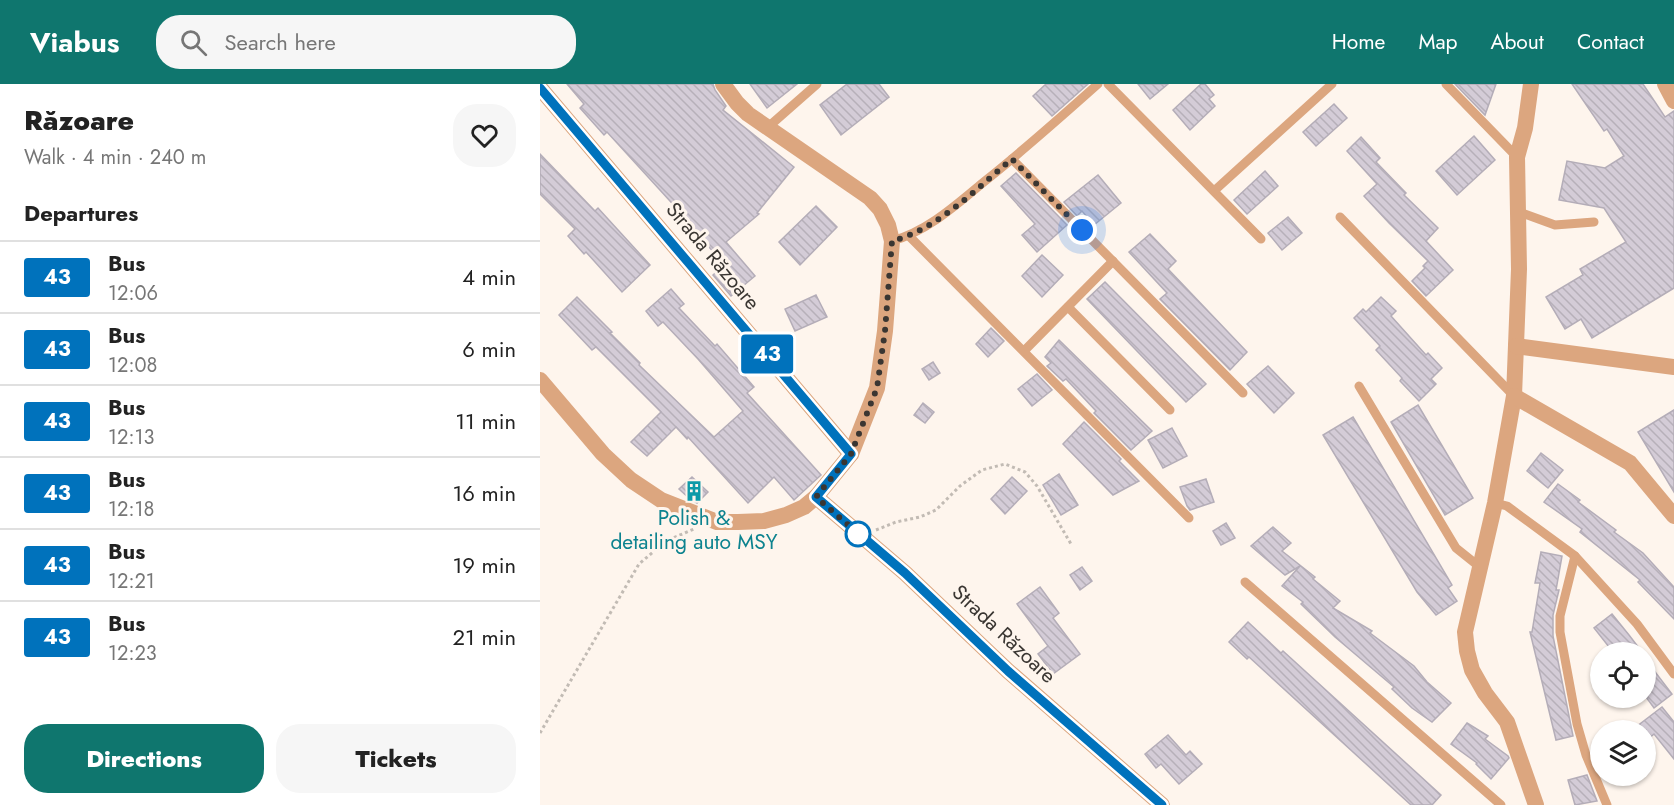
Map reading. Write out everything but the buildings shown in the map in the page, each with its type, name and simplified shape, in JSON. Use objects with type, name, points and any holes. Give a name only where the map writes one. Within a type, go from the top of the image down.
[{"type":"street","points":[[540,380],[603,454],[631,480],[661,500],[717,522],[764,522],[804,507],[816,497],[851,454],[877,388],[885,331],[892,241],[888,225],[880,209],[870,198],[748,114],[723,84]]},
{"type":"street","points":[[1531,84],[1525,128],[1517,156],[1519,212],[1514,396],[1481,568],[1465,632],[1472,670],[1485,693],[1507,722],[1536,805]]},
{"type":"street","points":[[1665,84],[1674,101]]},
{"type":"street","name":"Strada Răzoare","points":[[540,88],[851,454]]},
{"type":"street","points":[[1516,346],[1674,367]]},
{"type":"street","points":[[1514,396],[1629,463],[1674,516]]},
{"type":"street","name":"Strada Răzoare","points":[[816,497],[905,573],[1008,671],[1162,805]]},
{"type":"lane","points":[[767,128],[817,84]]},
{"type":"lane","points":[[892,241],[909,237],[944,215],[1098,84]]},
{"type":"lane","points":[[1108,84],[1261,238]]},
{"type":"lane","points":[[1214,191],[1332,84]]},
{"type":"lane","points":[[1446,84],[1517,156]]},
{"type":"lane","points":[[1012,159],[1243,393]]},
{"type":"lane","points":[[1519,212],[1555,225],[1594,222]]},
{"type":"lane","points":[[1341,218],[1514,396]]},
{"type":"lane","points":[[909,237],[1189,518]]},
{"type":"lane","points":[[1024,351],[1113,261]]},
{"type":"lane","points":[[1068,307],[1170,410]]},
{"type":"lane","points":[[1359,386],[1456,548],[1481,568]]},
{"type":"lane","points":[[1494,503],[1507,506],[1575,556],[1637,624],[1674,674]]},
{"type":"lane","points":[[1575,556],[1560,616],[1560,632],[1577,724],[1586,754],[1607,805]]},
{"type":"lane","points":[[1245,582],[1501,805]]},
{"type":"path","points":[[861,536],[936,510],[960,486],[982,470],[1005,464],[1025,472],[1037,486],[1071,544]]},
{"type":"path","points":[[540,733],[639,564],[666,541],[717,522]]},
{"type":"bus line","name":"43","points":[[540,88],[851,454],[816,497],[905,573],[1008,671],[1162,805]]},
{"type":"place","name":"Polish & detailing auto MSY","points":[[694,491]]},
{"type":"route","points":[[858,534],[861,536],[816,497],[851,454],[877,388],[885,331],[892,241],[909,237],[944,215],[1012,159],[1082,230]]}]
